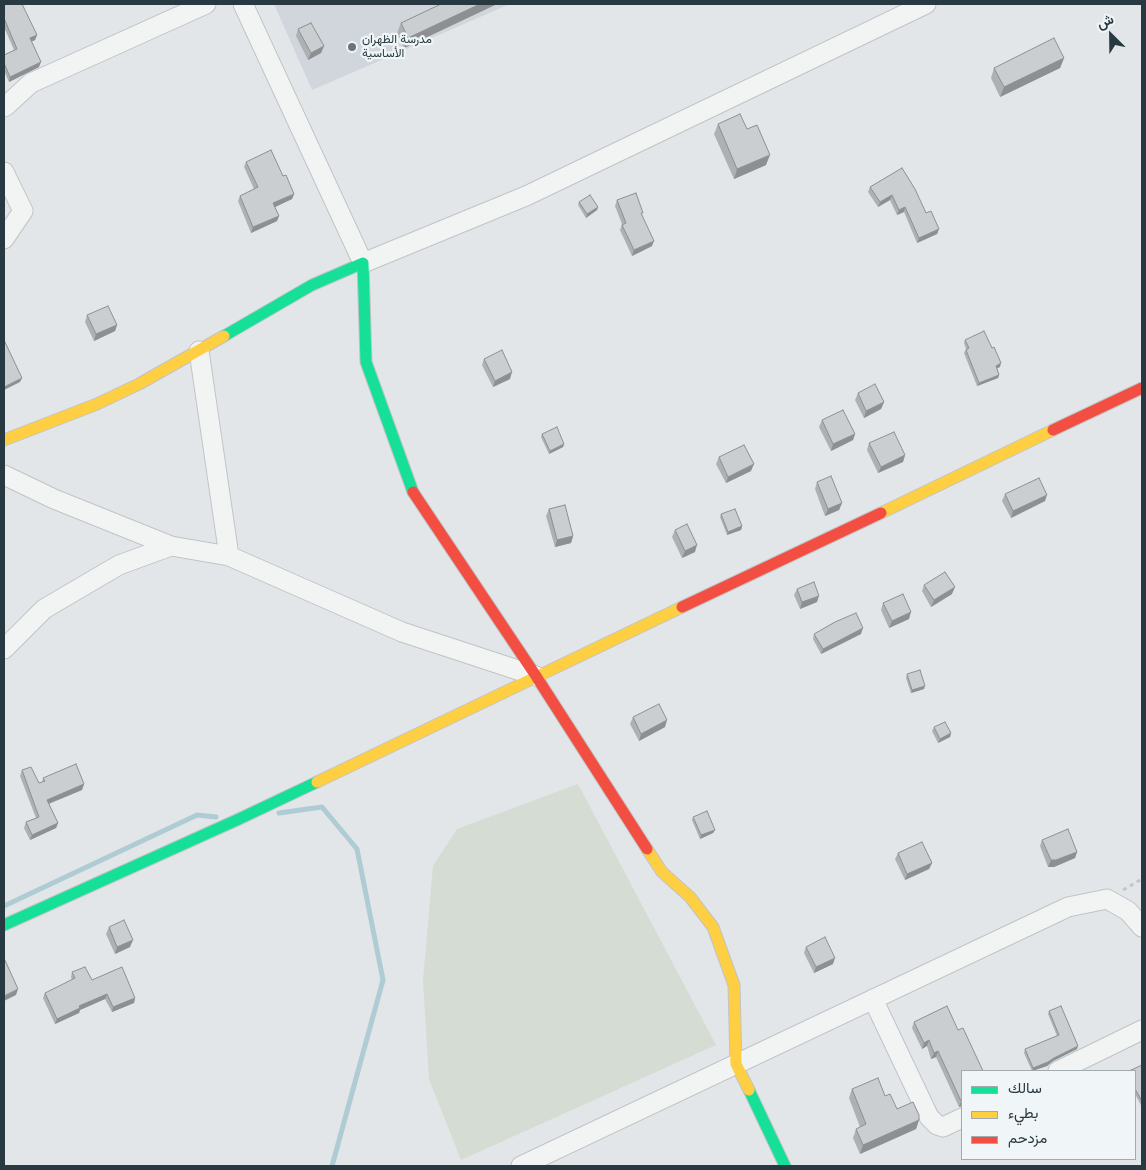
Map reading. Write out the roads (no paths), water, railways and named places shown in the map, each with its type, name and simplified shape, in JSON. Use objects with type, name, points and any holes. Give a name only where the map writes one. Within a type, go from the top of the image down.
[{"type":"street","points":[[4,107],[8,106],[31,83],[206,4]]},
{"type":"street","points":[[243,4],[362,263],[366,362],[414,495],[536,676],[662,872],[690,897],[713,927],[734,985],[736,1064],[785,1166]]},
{"type":"street","points":[[4,440],[97,404],[139,384],[312,285],[526,196],[926,4]]},
{"type":"street","points":[[4,172],[23,211],[4,239]]},
{"type":"street","points":[[199,351],[229,556]]},
{"type":"street","points":[[4,925],[238,819],[1142,388]]},
{"type":"street","points":[[4,474],[54,499],[171,546],[229,556],[402,632],[536,676]]},
{"type":"street","points":[[4,649],[44,609],[119,565],[171,546]]},
{"type":"street","points":[[521,1166],[1068,908],[1107,898],[1128,911],[1142,927]]},
{"type":"street","points":[[873,999],[928,1117],[937,1125],[943,1127],[961,1118]]},
{"type":"street","points":[[1060,1070],[1142,1030]]},
{"type":"waterway","points":[[279,813],[322,807],[357,849],[383,980],[332,1166]]},
{"type":"waterway","points":[[4,906],[197,815],[216,817]]},
{"type":"place","name":"مدرسة الظهران الأساسية","points":[[352,47]]}]
